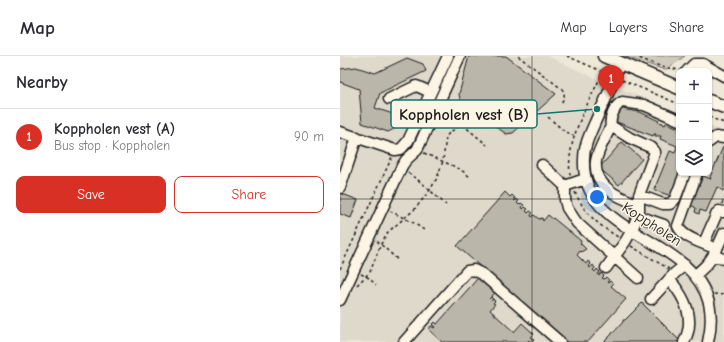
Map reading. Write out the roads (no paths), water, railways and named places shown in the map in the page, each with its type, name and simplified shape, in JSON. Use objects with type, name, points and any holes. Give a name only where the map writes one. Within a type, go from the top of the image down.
[{"type":"main road","points":[[604,56],[676,87]]},
{"type":"main road","points":[[712,102],[724,107]]},
{"type":"street","points":[[397,152],[408,141],[448,56]]},
{"type":"street","points":[[340,300],[401,169],[404,163],[417,150],[460,56]]},
{"type":"street","name":"Koppholen","points":[[620,63],[588,137],[585,147],[583,167],[585,179],[590,192],[601,207],[616,220],[677,258],[695,275],[704,291],[710,310],[711,326],[708,342]]},
{"type":"street","points":[[690,68],[694,64],[703,64],[710,68]]},
{"type":"street","points":[[712,69],[724,76]]},
{"type":"street","points":[[389,99],[416,86],[430,92]]},
{"type":"street","points":[[676,119],[644,105],[622,102],[618,104],[596,160],[598,174],[607,188],[614,194],[663,204],[670,204],[675,199],[684,176]]},
{"type":"street","points":[[600,112],[630,138],[655,150],[655,155],[639,199],[638,216],[625,242],[606,268]]},
{"type":"street","points":[[340,132],[395,150],[409,158]]},
{"type":"street","points":[[340,188],[356,137]]},
{"type":"street","points":[[712,140],[716,137],[724,138]]},
{"type":"street","points":[[542,165],[568,185]]},
{"type":"street","points":[[696,176],[678,226],[679,230],[685,235],[704,243],[724,259]]},
{"type":"street","points":[[568,185],[585,179]]},
{"type":"street","points":[[568,185],[565,200],[571,214],[585,231],[638,278]]},
{"type":"street","points":[[704,243],[717,213],[719,211],[724,212]]},
{"type":"street","points":[[638,216],[664,225]]},
{"type":"street","points":[[695,275],[709,263],[724,233]]},
{"type":"street","points":[[651,299],[672,276],[685,265]]},
{"type":"street","points":[[404,342],[467,270],[474,270],[482,274],[560,342]]},
{"type":"street","points":[[672,276],[682,295],[689,314],[689,327],[684,342]]},
{"type":"place","name":"Koppholen vest (A)","points":[[611,98]]},
{"type":"place","name":"Koppholen vest (B)","points":[[597,109]]}]
